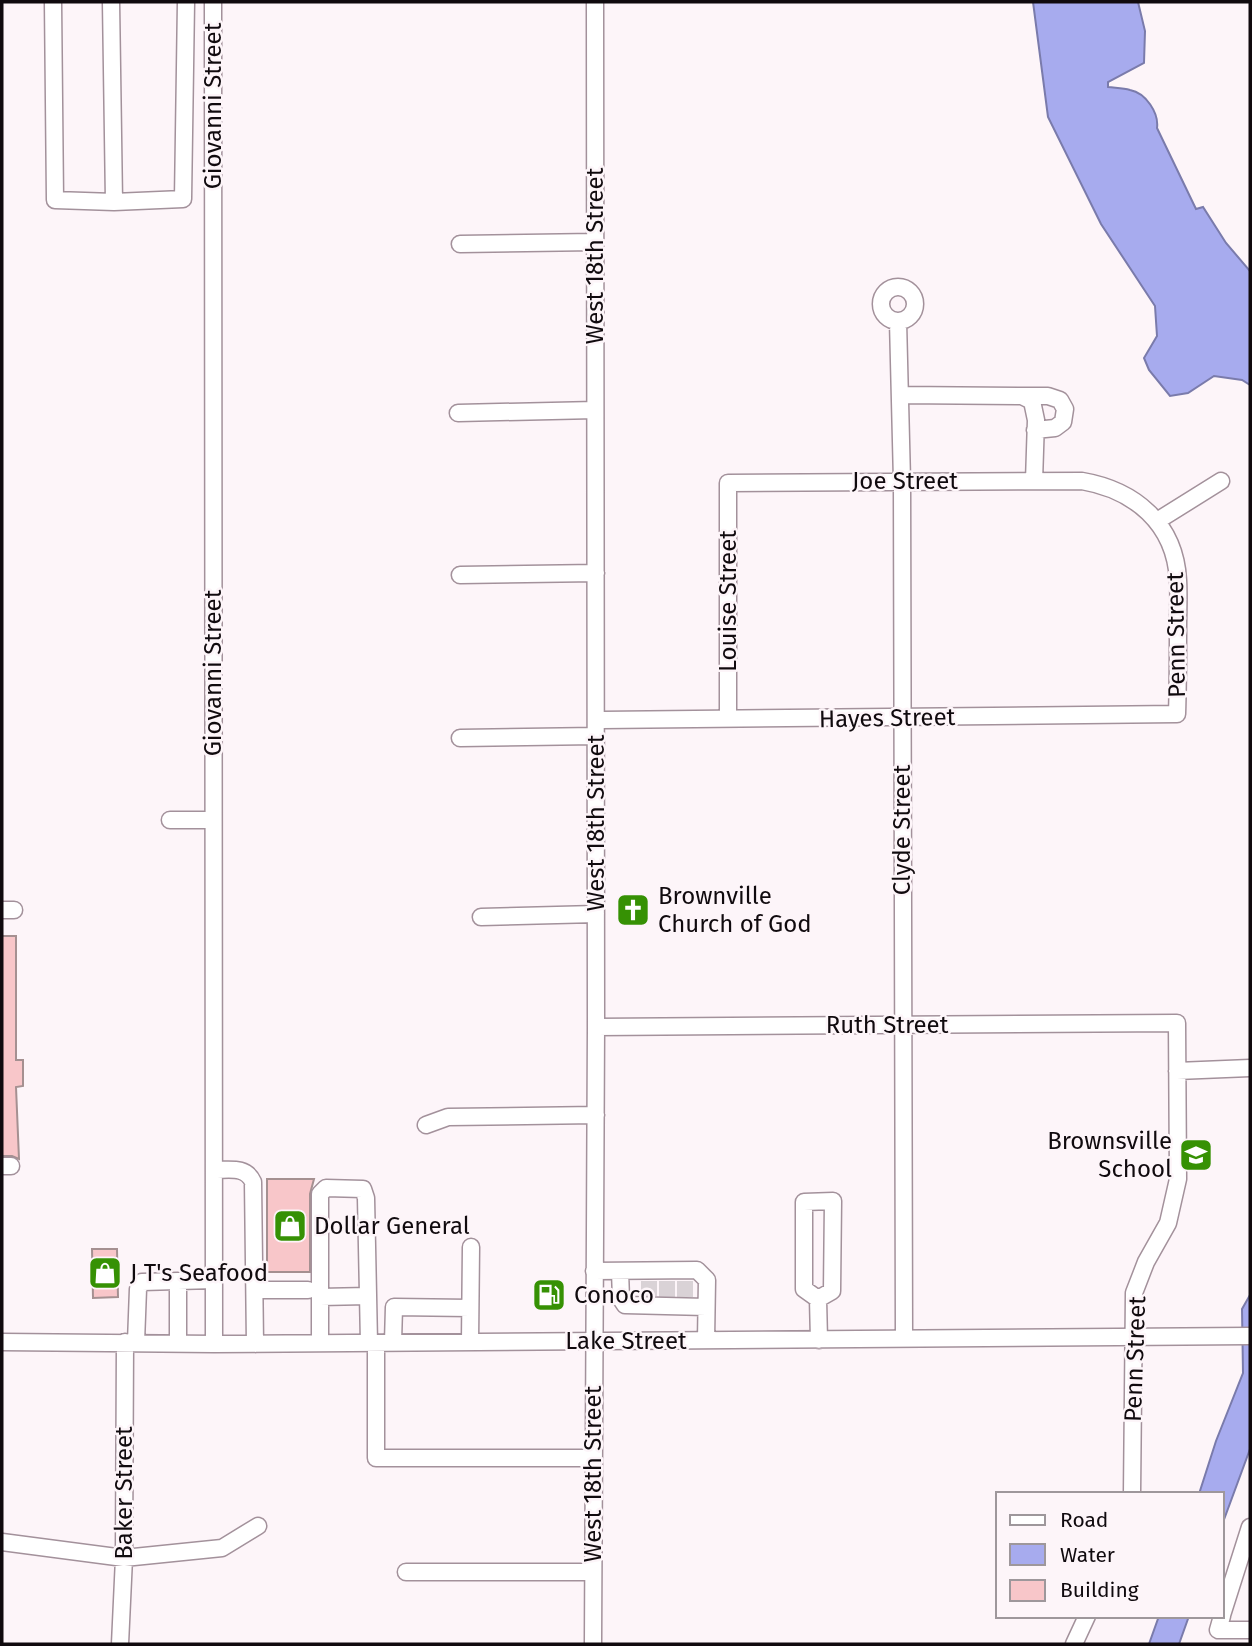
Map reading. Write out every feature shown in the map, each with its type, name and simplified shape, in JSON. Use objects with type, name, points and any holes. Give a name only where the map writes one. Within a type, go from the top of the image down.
[{"type":"street","points":[[53,2],[55,200],[114,202],[183,199],[186,2]]},
{"type":"street","points":[[111,2],[114,202]]},
{"type":"street","name":"Giovanni Street","points":[[213,2],[214,1344]]},
{"type":"street","name":"West 18th Street","points":[[593,1644],[596,1115],[595,2]]},
{"type":"street","points":[[460,244],[595,242]]},
{"type":"street","name":"Clyde Street","points":[[898,321],[902,481],[904,1339]]},
{"type":"street","points":[[900,395],[1048,396],[1060,400],[1065,409],[1063,422],[1055,428],[1035,430]]},
{"type":"street","points":[[1022,396],[1032,401],[1035,430],[1034,481]]},
{"type":"street","points":[[458,413],[595,411]]},
{"type":"street","name":"Joe Street","points":[[728,483],[1082,481]]},
{"type":"street","name":"Penn Street","points":[[1082,481],[1120,491],[1146,509],[1157,521],[1172,550],[1178,579],[1177,714]]},
{"type":"street","points":[[1157,521],[1221,481]]},
{"type":"street","name":"Louise Street","points":[[728,483],[728,719]]},
{"type":"street","points":[[460,575],[596,573]]},
{"type":"street","name":"Hayes Street","points":[[460,738],[728,719],[1177,714]]},
{"type":"street","points":[[170,820],[214,820]]},
{"type":"street","points":[[481,917],[596,914]]},
{"type":"street","name":"Penn Street","points":[[1132,1492],[1134,1293],[1146,1262],[1168,1223],[1178,1179],[1177,1023]]},
{"type":"street","name":"Ruth Street","points":[[596,1027],[1177,1023]]},
{"type":"street","points":[[1177,1071],[1250,1068]]},
{"type":"street","points":[[426,1125],[448,1117],[596,1115]]},
{"type":"street","points":[[214,1170],[243,1170],[254,1182],[255,1343]]},
{"type":"street","points":[[320,1343],[314,1294],[320,1194],[326,1188],[363,1189],[366,1198],[376,1458],[593,1458]]},
{"type":"street","points":[[833,1201],[832,1291],[818,1299],[804,1289],[804,1202],[833,1201]]},
{"type":"street","points":[[804,1243],[832,1243]]},
{"type":"street","points":[[470,1342],[471,1247]]},
{"type":"street","points":[[685,1289],[697,1270],[706,1280],[706,1340]]},
{"type":"street","points":[[594,1271],[620,1271],[649,1289],[685,1289],[706,1307]]},
{"type":"street","points":[[620,1271],[621,1299],[625,1305],[649,1289],[685,1289]]},
{"type":"street","points":[[178,1343],[178,1281],[214,1280]]},
{"type":"street","name":"Baker Street","points":[[120,1644],[130,1342],[138,1289],[142,1282],[178,1281]]},
{"type":"street","points":[[254,1290],[368,1296]]},
{"type":"street","points":[[818,1299],[820,1340]]},
{"type":"street","points":[[393,1342],[394,1307],[470,1308]]},
{"type":"street","name":"Lake Street","points":[[2,1342],[214,1344],[1243,1336]]},
{"type":"street","points":[[2,1542],[124,1558],[222,1548],[258,1526]]},
{"type":"street","points":[[1224,1611],[1250,1527]]},
{"type":"street","points":[[406,1572],[593,1572]]},
{"type":"street","points":[[1074,1644],[1086,1618]]},
{"type":"street","points":[[1219,1627],[1250,1630]]},
{"type":"water","points":[[1033,2],[1138,2],[1145,31],[1144,63],[1108,82],[1108,87],[1136,92],[1146,99],[1196,209],[1203,207],[1226,243],[1250,271],[1250,385],[1242,380],[1214,376],[1188,393],[1170,396],[1149,370],[1144,358],[1157,336],[1155,306],[1101,224],[1048,117]]},
{"type":"water","points":[[1250,1295],[1250,1449],[1224,1520],[1224,1492],[1200,1492],[1243,1373],[1242,1309]]},
{"type":"water","points":[[1158,1618],[1188,1618],[1179,1644],[1149,1644]]},
{"type":"building","points":[[2,936],[16,936],[16,1060],[23,1060],[23,1086],[16,1087],[19,1159],[2,1156]]},
{"type":"building","name":"Dollar General","points":[[267,1179],[314,1179],[310,1194],[310,1272],[267,1272]]},
{"type":"building","name":"J T's Seafood","points":[[92,1249],[117,1249],[118,1297],[93,1298]]},
{"type":"tunnel","points":[[649,1281],[649,1296]]},
{"type":"tunnel","points":[[667,1281],[667,1297]]},
{"type":"tunnel","points":[[685,1281],[685,1297]]},
{"type":"place","name":"Brownville Church of God","points":[[633,910]]},
{"type":"place","name":"Brownsville School","points":[[1196,1155]]},
{"type":"place","name":"Dollar General","points":[[290,1226]]},
{"type":"place","name":"J T's Seafood","points":[[105,1273]]},
{"type":"place","name":"Conoco","points":[[549,1295]]}]
